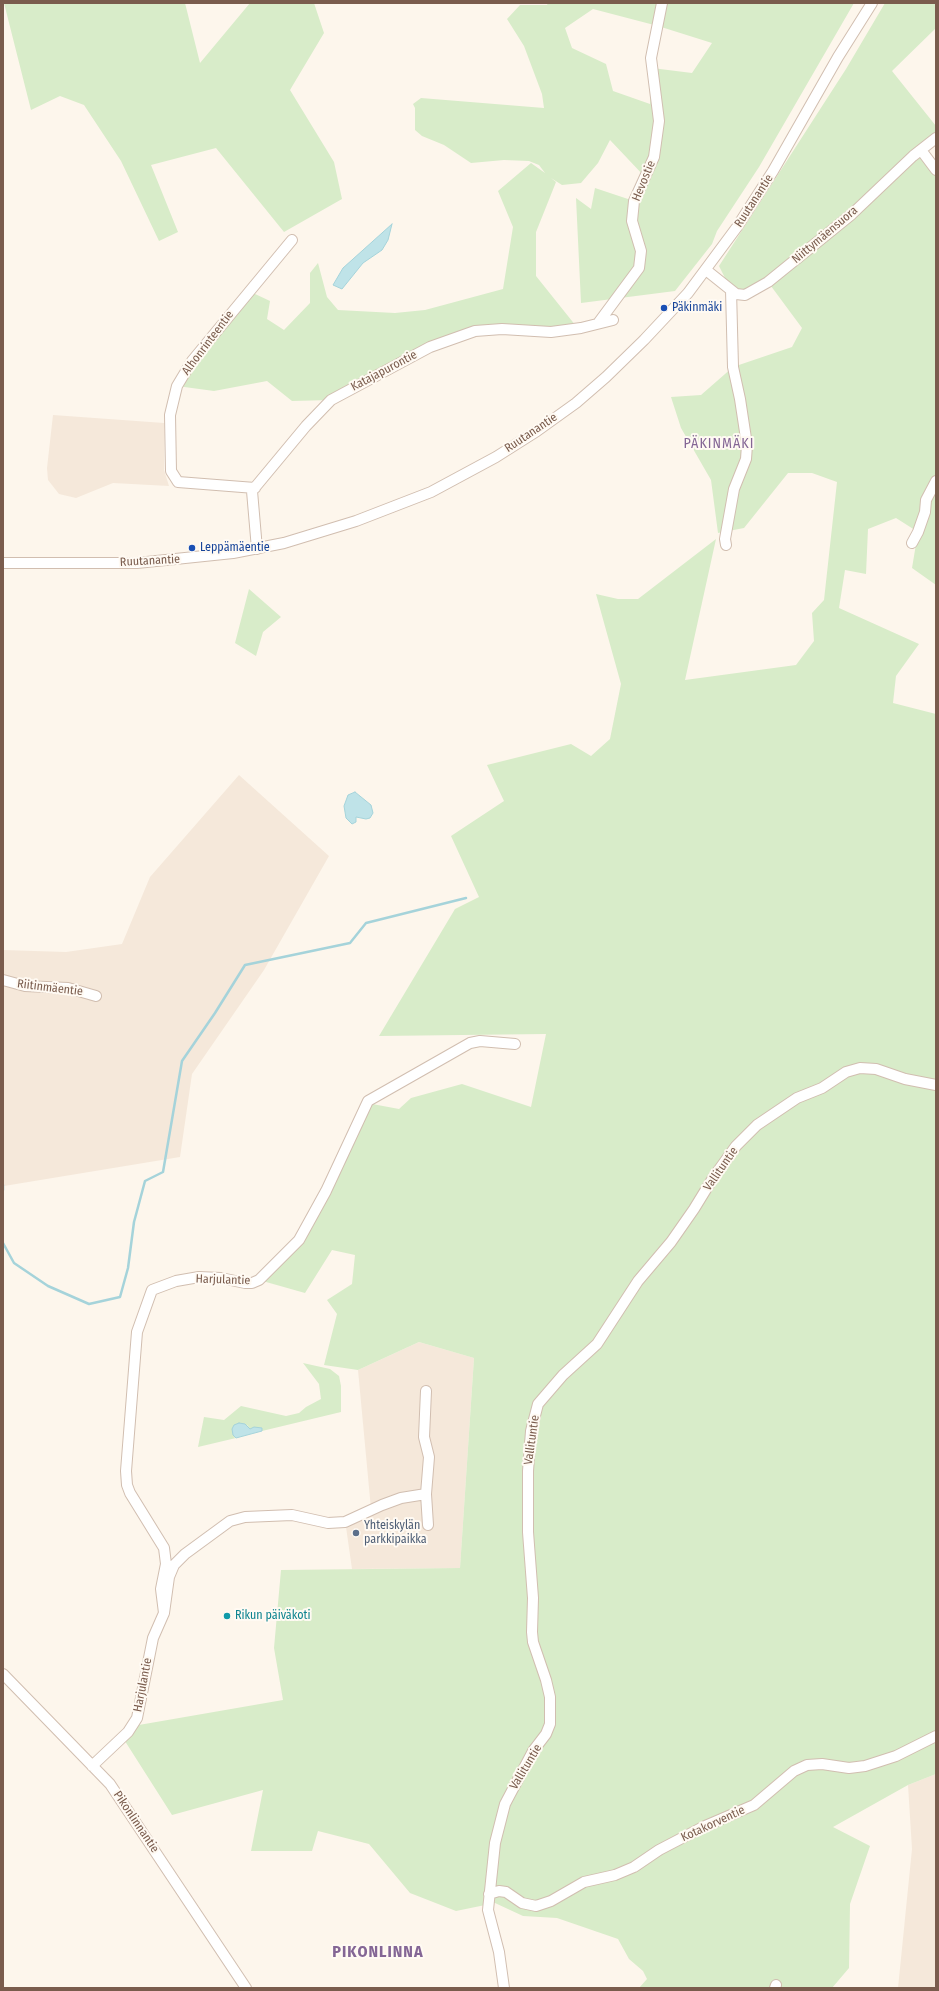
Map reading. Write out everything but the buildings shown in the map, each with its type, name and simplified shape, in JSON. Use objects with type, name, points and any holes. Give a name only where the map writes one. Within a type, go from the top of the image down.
[{"type":"street","name":"Hevostie","points":[[599,322],[639,268],[641,251],[632,221],[634,201],[654,157],[659,121],[651,58],[662,3]]},
{"type":"street","name":"Ruutanantie","points":[[3,563],[137,563],[192,559],[257,549],[313,536],[397,506],[431,492],[496,457],[576,403],[606,378],[670,314],[706,270],[737,227],[773,171],[838,57],[872,3]]},
{"type":"street","name":"Niittymäensuora","points":[[730,290],[736,294],[745,294],[768,282],[852,214],[936,138]]},
{"type":"street","points":[[921,150],[936,170]]},
{"type":"street","name":"Alhonrinteentie","points":[[255,488],[178,482],[171,472],[170,415],[177,386],[192,361],[292,240]]},
{"type":"street","points":[[706,270],[730,290],[733,367],[747,446],[746,459],[734,489],[725,539],[726,545]]},
{"type":"street","name":"Katajapurontie","points":[[255,488],[306,426],[331,400],[430,347],[475,331],[502,329],[551,332],[581,328],[599,322],[613,320]]},
{"type":"street","points":[[912,543],[920,526],[926,500],[936,481]]},
{"type":"street","points":[[255,488],[252,491],[257,549]]},
{"type":"street","name":"Riitinmäentie","points":[[3,980],[25,986],[68,988],[96,996]]},
{"type":"street","name":"Harjulantie","points":[[164,1613],[160,1589],[166,1556],[164,1548],[130,1493],[127,1485],[126,1471],[137,1332],[152,1290],[176,1281],[199,1277],[221,1278],[245,1283],[252,1283],[259,1280],[299,1240],[326,1191],[368,1101],[470,1043],[480,1041],[515,1044]]},
{"type":"street","name":"Vallituntie","points":[[504,1988],[499,1952],[488,1910],[494,1843],[505,1804],[534,1751],[546,1734],[550,1724],[550,1697],[533,1642],[533,1598],[527,1505],[531,1431],[538,1404],[563,1375],[597,1344],[638,1281],[671,1242],[736,1146],[757,1125],[797,1098],[822,1088],[846,1072],[860,1068],[876,1069],[905,1079],[936,1085]]},
{"type":"street","points":[[426,1391],[424,1437],[429,1457],[426,1494],[428,1524]]},
{"type":"street","name":"Harjulantie","points":[[92,1766],[128,1732],[137,1718],[154,1638],[164,1613],[169,1577],[174,1565],[211,1533],[230,1521],[245,1517],[275,1514],[292,1515],[328,1523],[345,1522],[382,1504],[401,1498],[426,1494]]},
{"type":"street","name":"Pikonlinnantie","points":[[3,1674],[110,1784],[246,1988]]},
{"type":"street","name":"Kotakorventie","points":[[489,1894],[499,1891],[506,1892],[522,1902],[536,1906],[551,1901],[584,1882],[615,1875],[634,1867],[659,1850],[705,1826],[754,1806],[794,1771],[807,1765],[822,1764],[850,1768],[865,1766],[896,1756],[936,1736]]},
{"type":"shaded area","points":[[53,415],[164,423],[164,470],[169,486],[113,483],[76,498],[59,494],[48,480],[47,468]]},
{"type":"shaded area","points":[[239,775],[329,856],[264,970],[192,1074],[180,1157],[4,1186],[3,950],[66,952],[122,944],[150,877]]},
{"type":"shaded area","points":[[419,1342],[474,1358],[460,1568],[352,1569],[346,1527],[371,1509],[358,1370]]},
{"type":"shaded area","points":[[936,1774],[936,1988],[898,1988],[912,1849],[908,1785]]},
{"type":"green space","points":[[4,3],[185,3],[200,63],[250,3],[314,3],[324,33],[290,90],[334,162],[342,199],[284,232],[216,148],[151,165],[178,232],[159,241],[121,161],[84,105],[60,96],[31,110]]},
{"type":"green space","points":[[548,3],[854,3],[759,167],[717,231],[712,244],[675,291],[581,303],[576,198],[591,209],[595,188],[634,201],[645,177],[610,140],[598,163],[581,183],[562,185],[551,178],[556,182],[536,232],[536,276],[576,326],[551,332],[475,331],[331,400],[292,401],[267,381],[214,391],[177,386],[253,293],[270,301],[267,319],[284,330],[310,303],[310,273],[318,263],[327,297],[338,310],[395,313],[425,310],[503,289],[513,227],[498,191],[531,163],[545,173],[539,165],[529,161],[504,160],[471,163],[444,145],[422,136],[415,130],[415,108],[413,104],[421,98],[544,108],[542,94],[524,46],[507,19],[520,5],[547,5]],"holes":[[[593,9],[658,26],[712,43],[692,73],[652,68],[650,104],[613,91],[606,64],[572,48],[565,28]]]},
{"type":"green space","points":[[885,3],[936,3],[936,28],[892,71],[936,126],[936,138],[921,150],[936,170],[936,585],[912,568],[918,532],[896,518],[868,529],[866,574],[845,570],[839,608],[919,644],[896,676],[893,703],[936,714],[936,1774],[908,1785],[833,1827],[870,1846],[850,1904],[849,1968],[832,1988],[639,1988],[647,1979],[643,1971],[629,1959],[618,1939],[557,1918],[523,1916],[495,1903],[456,1911],[410,1893],[369,1844],[318,1831],[312,1851],[251,1851],[263,1790],[172,1815],[123,1738],[133,1726],[283,1700],[274,1648],[281,1570],[460,1568],[474,1358],[419,1342],[358,1370],[324,1365],[337,1314],[327,1300],[352,1284],[355,1255],[332,1250],[305,1293],[259,1280],[293,1247],[367,1103],[399,1109],[411,1098],[462,1084],[531,1107],[546,1034],[379,1036],[455,909],[479,897],[451,836],[504,801],[487,765],[571,744],[591,756],[610,739],[621,684],[596,594],[618,599],[638,599],[716,539],[685,680],[796,665],[814,641],[812,613],[824,600],[837,482],[812,473],[788,473],[744,528],[718,533],[711,480],[681,428],[671,397],[701,395],[733,367],[792,347],[802,328],[768,282],[745,295],[731,290],[719,266],[846,69]]},
{"type":"green space","points":[[249,589],[281,617],[263,632],[256,656],[235,643]]},
{"type":"green space","points":[[303,1363],[330,1369],[339,1376],[341,1386],[341,1412],[262,1431],[262,1429],[250,1429],[247,1425],[234,1437],[236,1438],[198,1447],[204,1417],[224,1420],[241,1406],[286,1416],[299,1413],[306,1407],[321,1399],[319,1384]]},
{"type":"water","points":[[392,224],[388,240],[382,250],[363,263],[342,289],[333,285],[343,268]]},
{"type":"water","points":[[355,792],[371,805],[373,813],[370,818],[366,819],[356,817],[356,822],[352,824],[346,818],[344,806],[348,795]]},
{"type":"water","points":[[239,1423],[245,1424],[250,1429],[254,1427],[262,1428],[262,1431],[236,1438],[233,1435],[232,1429],[234,1425]]},
{"type":"waterway","points":[[3,1243],[14,1263],[48,1286],[89,1304],[120,1297],[128,1268],[134,1222],[145,1181],[163,1172],[182,1061],[215,1013],[245,965],[350,943],[366,923],[466,898]]},
{"type":"waterway","points":[[3,1185],[3,1190]]},
{"type":"place","name":"Päkinmäki","points":[[664,308]]},
{"type":"place","name":"Leppämäentie","points":[[192,548]]},
{"type":"place","name":"Yhteiskylän parkkipaikka","points":[[356,1533]]},
{"type":"place","name":"Rikun päiväkoti","points":[[227,1616]]},
{"type":"district","name":"PÄKINMÄKI","points":[[719,444]]},
{"type":"district","name":"PIKONLINNA","points":[[378,1953]]}]
